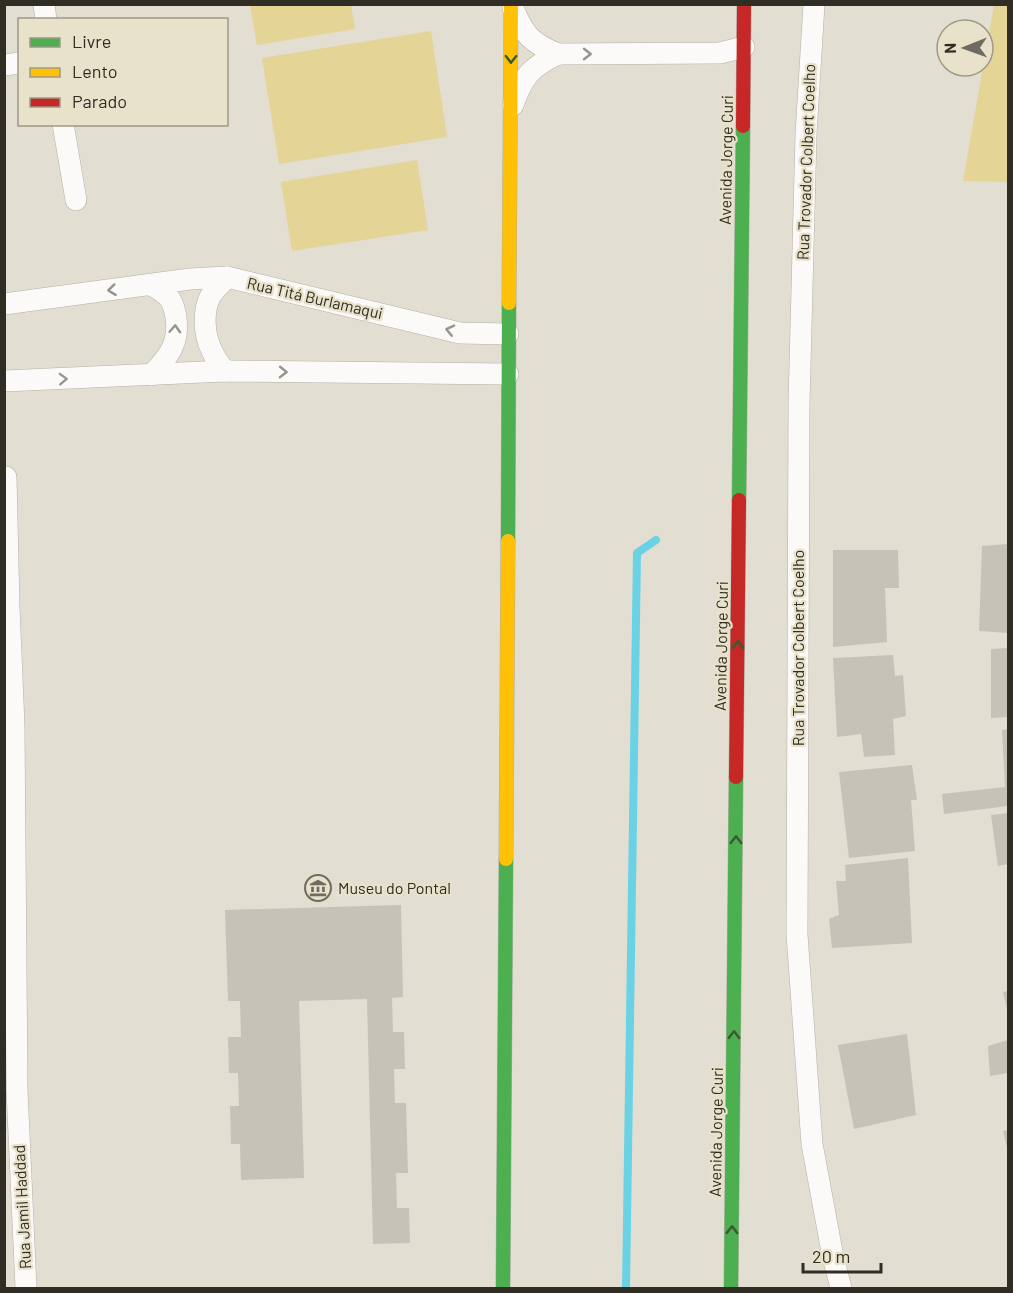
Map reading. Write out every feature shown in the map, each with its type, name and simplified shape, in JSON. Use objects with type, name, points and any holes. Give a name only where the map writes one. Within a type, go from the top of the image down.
[{"type":"street","points":[[512,4],[519,22],[529,37],[543,48],[558,54],[720,53],[744,47]]},
{"type":"street","points":[[502,1288],[512,4]]},
{"type":"street","name":"Avenida Jorge Curi","points":[[731,1288],[744,4]]},
{"type":"street","name":"Rua Trovador Colbert Coelho","points":[[814,4],[806,134],[799,404],[797,934],[812,1144],[833,1257],[842,1288]]},
{"type":"street","points":[[510,114],[518,90],[529,72],[541,62],[558,54]]},
{"type":"street","points":[[63,126],[76,200]]},
{"type":"street","points":[[4,304],[190,279],[227,277]]},
{"type":"street","name":"Rua Titá Burlamaqui","points":[[225,371],[212,352],[206,333],[206,310],[216,288],[227,277],[460,333],[508,334]]},
{"type":"street","points":[[151,285],[165,294],[172,302],[177,329],[173,347],[166,360],[151,375]]},
{"type":"street","points":[[4,381],[225,371],[508,374]]},
{"type":"street","name":"Rua Jamil Haddad","points":[[6,477],[11,1090],[14,1201],[26,1288]]},
{"type":"shaded area","points":[[250,5],[351,5],[355,29],[257,45]]},
{"type":"shaded area","points":[[994,5],[1008,5],[1008,182],[963,181],[981,78],[995,78],[995,18],[992,18]]},
{"type":"shaded area","points":[[431,31],[447,137],[279,164],[262,58]]},
{"type":"shaded area","points":[[417,160],[428,230],[292,251],[281,182]]},
{"type":"building","points":[[1008,544],[1008,633],[979,631],[982,546]]},
{"type":"building","points":[[833,550],[898,550],[899,588],[885,588],[887,642],[833,647]]},
{"type":"building","points":[[1008,648],[1008,717],[991,718],[991,649]]},
{"type":"building","points":[[893,655],[895,676],[903,675],[906,716],[893,719],[895,755],[864,757],[861,734],[837,737],[833,658]]},
{"type":"building","points":[[1008,729],[1008,806],[944,814],[942,794],[1005,787],[1002,730]]},
{"type":"building","points":[[912,765],[917,800],[911,800],[915,851],[849,858],[839,772]]},
{"type":"building","points":[[1008,813],[1008,864],[998,866],[991,815]]},
{"type":"building","points":[[908,858],[912,943],[832,948],[829,919],[839,915],[836,881],[846,881],[845,865]]},
{"type":"building","points":[[401,905],[403,997],[392,998],[393,1032],[404,1032],[405,1069],[394,1069],[395,1103],[406,1103],[408,1173],[396,1173],[397,1208],[409,1208],[410,1243],[373,1244],[367,999],[299,1001],[304,1178],[241,1180],[240,1144],[231,1144],[230,1106],[239,1106],[238,1073],[229,1073],[228,1037],[241,1037],[240,1001],[228,1001],[225,910]]},
{"type":"building","points":[[1008,991],[1008,1013],[1003,992]]},
{"type":"building","points":[[907,1034],[916,1115],[854,1129],[838,1045]]},
{"type":"building","points":[[1008,1040],[1008,1073],[990,1076],[988,1046]]},
{"type":"building","points":[[1008,1130],[1008,1151],[1003,1131]]},
{"type":"waterway","points":[[626,1288],[637,553],[656,540]]},
{"type":"traffic: fast","points":[[739,500],[743,126]]},
{"type":"traffic: fast","points":[[508,541],[509,303]]},
{"type":"traffic: fast","points":[[731,1288],[736,777]]},
{"type":"traffic: fast","points":[[503,1288],[506,859]]},
{"type":"traffic: slow","points":[[509,303],[511,4]]},
{"type":"traffic: slow","points":[[506,859],[508,541]]},
{"type":"traffic: jam","points":[[743,126],[744,4]]},
{"type":"traffic: jam","points":[[736,777],[739,500]]},
{"type":"place","name":"Museu do Pontal","points":[[318,888]]}]
